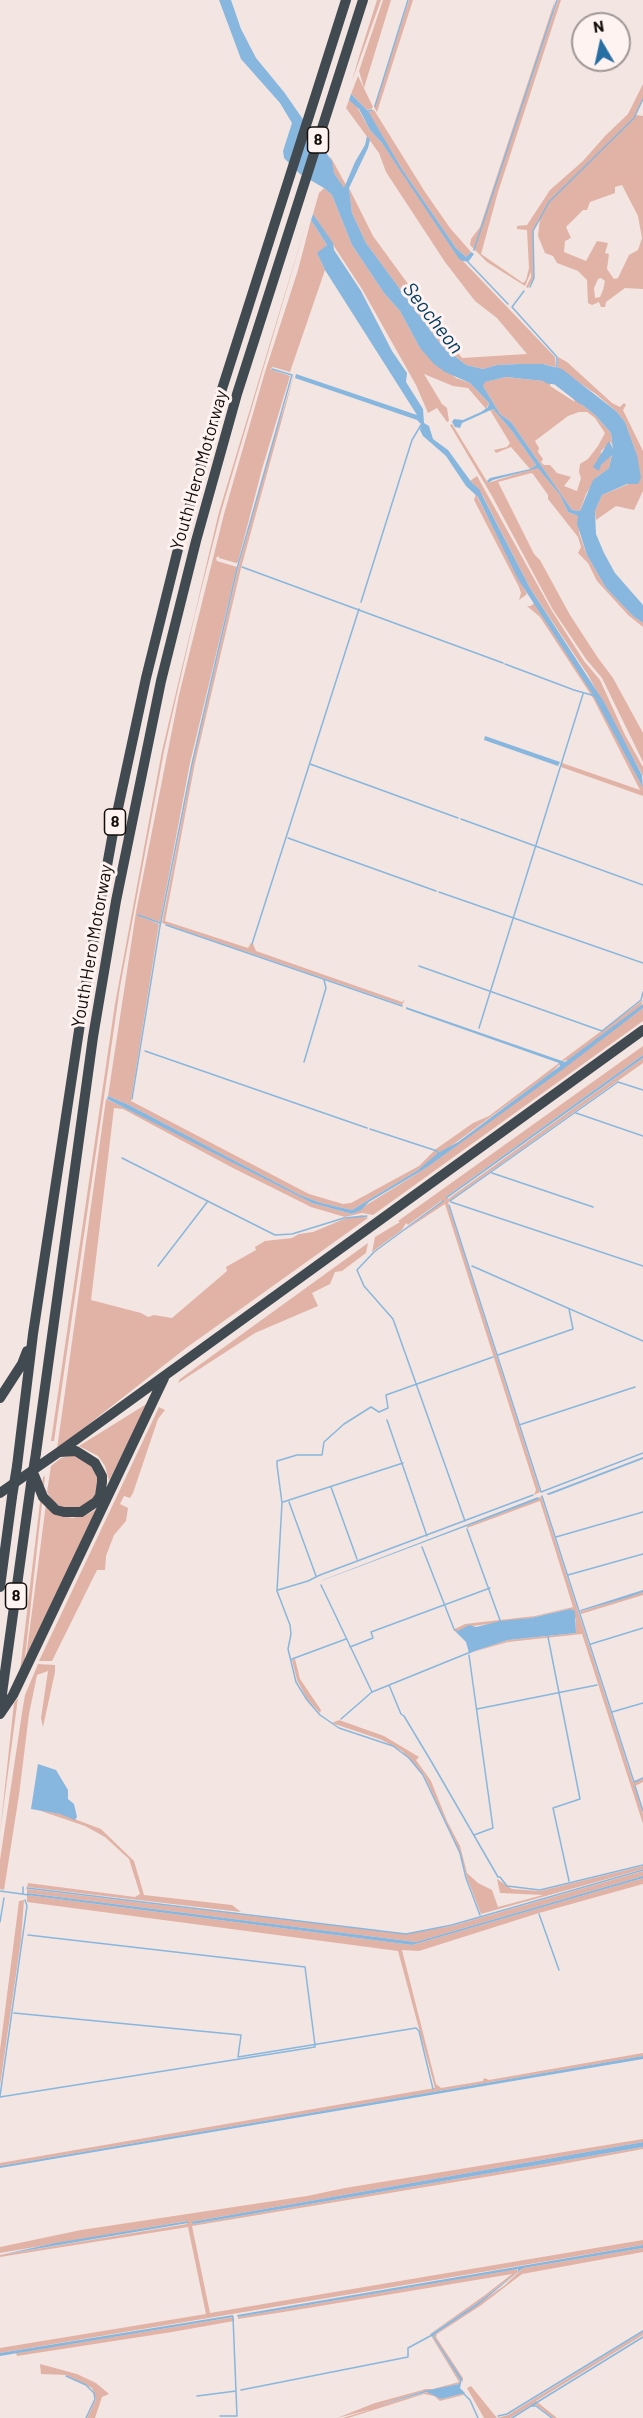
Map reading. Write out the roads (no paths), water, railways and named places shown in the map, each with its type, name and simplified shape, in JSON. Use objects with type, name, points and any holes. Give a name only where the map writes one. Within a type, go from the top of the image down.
[{"type":"highway","name":"Youth Hero Motorway","points":[[0,1587],[33,1334],[88,971],[129,753],[163,607],[201,463],[346,0]]},
{"type":"highway","name":"Youth Hero Motorway","points":[[0,1708],[93,1037],[144,757],[176,621],[237,394],[363,0]]},
{"type":"highway","points":[[0,1492],[165,1376],[643,1030]]},
{"type":"highway","points":[[0,1398],[22,1364],[33,1334]]},
{"type":"highway","points":[[0,1714],[13,1695],[165,1376]]},
{"type":"highway","points":[[33,1479],[44,1497],[56,1510],[81,1512],[96,1502],[100,1496],[102,1476],[95,1463],[76,1451],[59,1452]]},
{"type":"water","points":[[219,0],[231,0],[241,29],[256,58],[284,92],[332,161],[334,173],[344,188],[365,145],[367,136],[370,140],[349,188],[352,213],[366,243],[442,346],[466,365],[483,369],[497,365],[543,364],[562,369],[616,411],[625,422],[637,455],[641,478],[638,484],[627,484],[602,495],[595,511],[596,534],[615,573],[643,605],[643,623],[606,588],[587,555],[577,524],[578,516],[568,512],[560,495],[538,468],[488,483],[490,478],[530,469],[536,465],[493,409],[462,423],[460,428],[455,427],[452,422],[454,419],[463,420],[481,412],[488,407],[489,403],[470,383],[445,372],[434,364],[420,348],[400,311],[384,293],[352,245],[332,195],[300,174],[284,158],[283,151],[292,123],[280,103],[241,59]],"holes":[[[506,377],[562,383],[611,433],[613,449],[609,441],[593,467],[599,471],[601,465],[612,455],[609,468],[593,480],[580,511],[572,510],[511,422],[500,414],[483,386],[485,382]]]},
{"type":"water","points":[[351,94],[368,111],[402,169],[456,248],[466,257],[471,252],[474,254],[468,262],[460,260],[382,143],[370,130],[359,109],[349,100]]},
{"type":"water","points":[[313,214],[333,243],[334,250],[361,291],[392,351],[407,373],[406,382],[423,409],[424,423],[429,426],[433,439],[448,450],[479,489],[530,588],[604,702],[642,775],[643,788],[593,695],[518,579],[478,497],[466,486],[446,456],[423,436],[420,430],[421,424],[417,420],[295,378],[296,374],[417,415],[325,270],[317,253],[327,245],[311,220]]},
{"type":"water","points":[[485,736],[560,762],[558,766],[484,740]]},
{"type":"water","points":[[643,1004],[643,1008],[562,1070],[426,1168],[352,1214],[312,1203],[107,1099],[108,1096],[129,1105],[300,1195],[321,1203],[352,1210],[418,1170],[438,1153],[458,1142],[560,1066],[559,1063],[406,1009],[406,1007],[565,1062]]},
{"type":"water","points":[[643,1055],[643,1058],[446,1199],[446,1197]]},
{"type":"water","points":[[643,1457],[643,1459],[549,1495],[546,1494]]},
{"type":"water","points":[[538,1497],[539,1499],[321,1581],[323,1580]]},
{"type":"water","points":[[643,1590],[629,1597],[580,1610]]},
{"type":"water","points":[[570,1609],[575,1611],[576,1633],[508,1640],[469,1653],[466,1642],[456,1632],[469,1625],[476,1627]]},
{"type":"water","points":[[38,1764],[56,1770],[68,1790],[68,1799],[74,1804],[77,1817],[75,1820],[60,1814],[31,1809]]},
{"type":"water","points":[[643,1876],[643,1878],[412,1945],[27,1895],[27,1893],[416,1942]]},
{"type":"water","points":[[643,2056],[643,2059],[0,2168],[0,2166]]},
{"type":"water","points":[[643,2142],[643,2147],[193,2224],[191,2222]]},
{"type":"water","points":[[188,2221],[188,2223],[0,2255],[55,2243]]},
{"type":"water","points":[[643,2245],[643,2248],[523,2268],[478,2305],[435,2334],[434,2337],[462,2379],[460,2388],[465,2393],[441,2399],[427,2392],[376,2406],[424,2391],[459,2384],[460,2380],[431,2334],[476,2304],[518,2272],[518,2269],[238,2317],[237,2315]]},
{"type":"water","points":[[233,2315],[233,2317],[0,2356],[0,2353]]},
{"type":"waterway","points":[[375,106],[408,0]]},
{"type":"waterway","points":[[474,250],[557,0]]},
{"type":"waterway","points":[[530,287],[534,278],[533,231],[549,202],[634,118],[643,99]]},
{"type":"waterway","points":[[368,111],[372,110]]},
{"type":"waterway","points":[[468,262],[508,304]]},
{"type":"waterway","points":[[524,291],[512,307],[557,357],[557,368]]},
{"type":"waterway","points":[[132,1099],[160,926],[192,764],[238,565],[292,375],[272,369]]},
{"type":"waterway","name":"Seocheon","points":[[548,379],[556,380],[582,400]]},
{"type":"waterway","points":[[361,602],[412,440],[421,425]]},
{"type":"waterway","points":[[242,567],[503,663]]},
{"type":"waterway","points":[[252,944],[359,609]]},
{"type":"waterway","points":[[505,664],[595,696]]},
{"type":"waterway","points":[[479,1028],[583,694]]},
{"type":"waterway","points":[[310,764],[458,818]]},
{"type":"waterway","points":[[461,819],[643,885]]},
{"type":"waterway","points":[[288,838],[436,891]]},
{"type":"waterway","points":[[439,892],[643,963]]},
{"type":"waterway","points":[[138,915],[160,923]]},
{"type":"waterway","points":[[166,925],[402,1006]]},
{"type":"waterway","points":[[419,966],[602,1031],[641,1000],[643,992]]},
{"type":"waterway","points":[[304,1062],[326,988],[324,980]]},
{"type":"waterway","points":[[145,1051],[367,1128]]},
{"type":"waterway","points":[[450,1201],[618,1082],[643,1090]]},
{"type":"waterway","points":[[576,1113],[643,1136]]},
{"type":"waterway","points":[[370,1129],[437,1151],[439,1154]]},
{"type":"waterway","points":[[122,1158],[275,1235],[292,1234],[344,1218],[367,1216]]},
{"type":"waterway","points":[[492,1173],[593,1207]]},
{"type":"waterway","points":[[158,1266],[208,1201]]},
{"type":"waterway","points":[[443,1201],[374,1252],[357,1270],[364,1286],[393,1319],[465,1521]]},
{"type":"waterway","points":[[451,1202],[643,1266]]},
{"type":"waterway","points":[[449,1205],[541,1492],[643,1453]]},
{"type":"waterway","points":[[472,1266],[643,1341]]},
{"type":"waterway","points":[[498,1355],[573,1329],[569,1309]]},
{"type":"waterway","points":[[480,1915],[466,1878],[460,1853],[423,1775],[409,1758],[393,1746],[339,1728],[320,1715],[296,1682],[288,1649],[290,1625],[277,1591],[282,1503],[277,1461],[297,1455],[322,1455],[324,1442],[344,1424],[371,1407],[379,1412],[388,1408],[386,1395],[493,1357]]},
{"type":"waterway","points":[[519,1425],[635,1387]]},
{"type":"waterway","points":[[387,1420],[427,1536]]},
{"type":"waterway","points":[[283,1502],[403,1463]]},
{"type":"waterway","points":[[331,1487],[357,1559]]},
{"type":"waterway","points":[[278,1590],[308,1581],[533,1495]]},
{"type":"waterway","points":[[542,1496],[634,1782],[643,1778]]},
{"type":"waterway","points":[[289,1502],[316,1576]]},
{"type":"waterway","points":[[556,1537],[643,1512]]},
{"type":"waterway","points":[[467,1529],[501,1623]]},
{"type":"waterway","points":[[422,1547],[454,1629],[457,1631]]},
{"type":"waterway","points":[[568,1575],[643,1554]]},
{"type":"waterway","points":[[321,1585],[372,1692]]},
{"type":"waterway","points":[[350,1647],[373,1638],[371,1632],[490,1588]]},
{"type":"waterway","points":[[591,1644],[643,1628]]},
{"type":"waterway","points":[[548,1637],[580,1799],[553,1808],[569,1881]]},
{"type":"waterway","points":[[292,1659],[346,1639]]},
{"type":"waterway","points":[[341,1719],[372,1692],[473,1651]]},
{"type":"waterway","points":[[469,1655],[493,1828],[474,1835]]},
{"type":"waterway","points":[[389,1685],[401,1714],[498,1877],[507,1886],[540,1890],[643,1865]]},
{"type":"waterway","points":[[477,1709],[597,1685]]},
{"type":"waterway","points":[[612,1712],[643,1703]]},
{"type":"waterway","points":[[635,1786],[643,1811]]},
{"type":"waterway","points":[[27,1888],[406,1934],[452,1925],[643,1870]]},
{"type":"waterway","points":[[23,1887],[23,1893]]},
{"type":"waterway","points":[[0,1891],[29,1895]]},
{"type":"waterway","points":[[0,1922],[4,1898]]},
{"type":"waterway","points":[[0,2096],[27,1906],[25,1900]]},
{"type":"waterway","points":[[539,1914],[559,1970]]},
{"type":"waterway","points":[[0,2097],[315,2047],[305,1967],[28,1935]]},
{"type":"waterway","points":[[14,2013],[241,2035],[238,2057],[416,2028],[419,2031],[433,2089]]},
{"type":"waterway","points":[[197,2396],[236,2391],[233,2317]]},
{"type":"waterway","points":[[498,2416],[507,2414],[643,2331]]},
{"type":"waterway","points":[[241,2390],[408,2357],[408,2348],[432,2335]]},
{"type":"waterway","points":[[531,2406],[643,2337]]},
{"type":"waterway","points":[[66,2376],[86,2385],[94,2393],[95,2399],[86,2418]]},
{"type":"waterway","points":[[220,2416],[237,2416],[236,2391]]},
{"type":"waterway","points":[[463,2393],[470,2400],[478,2418]]},
{"type":"waterway","points":[[512,2418],[531,2406],[536,2406],[552,2418]]}]
